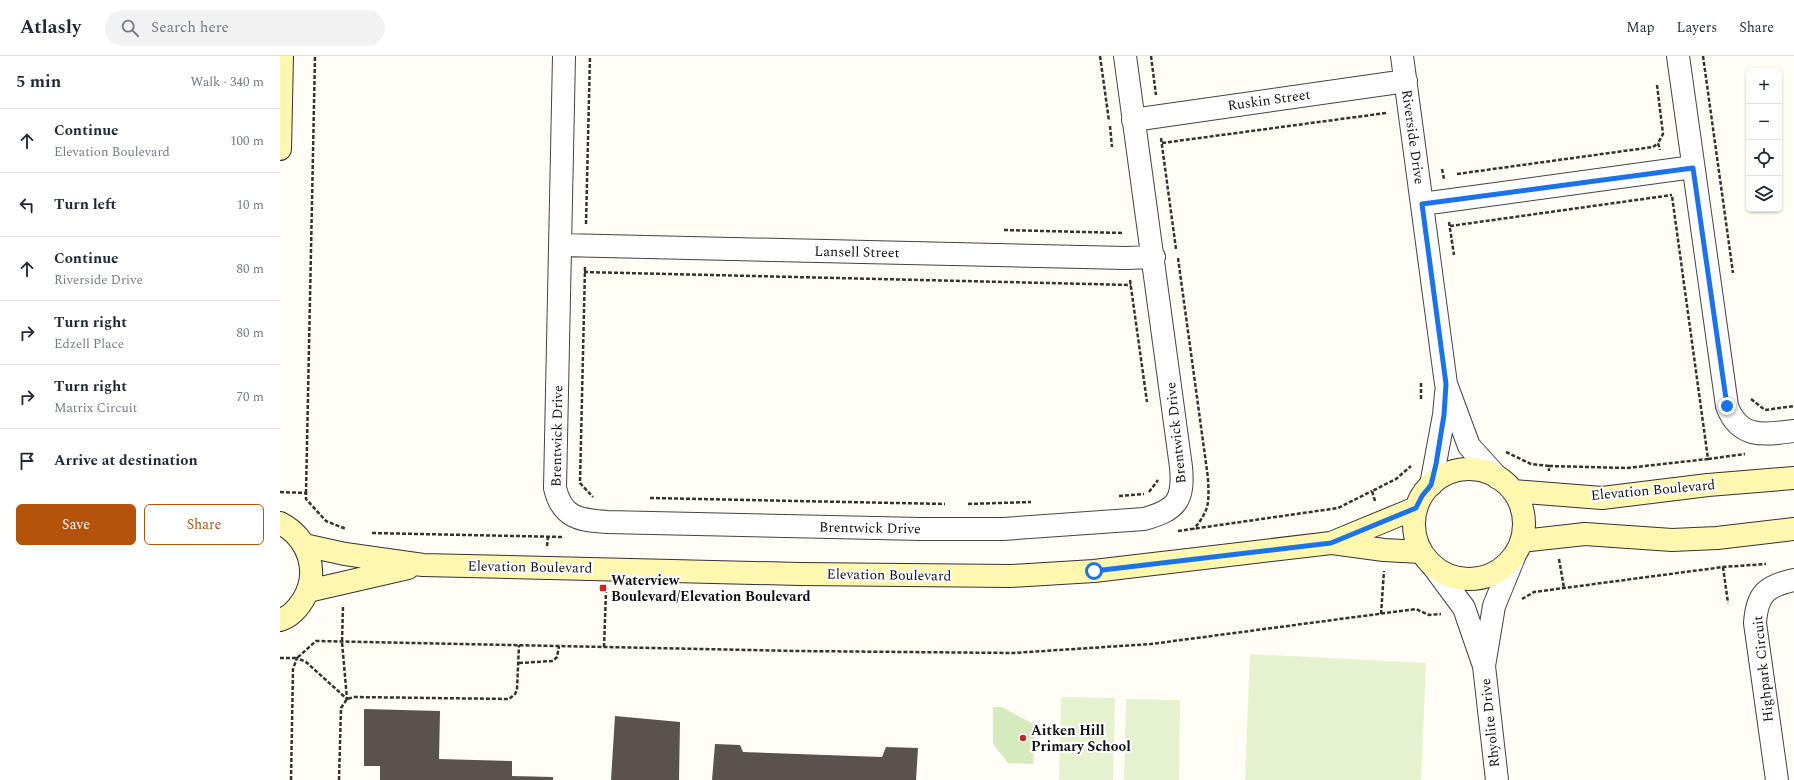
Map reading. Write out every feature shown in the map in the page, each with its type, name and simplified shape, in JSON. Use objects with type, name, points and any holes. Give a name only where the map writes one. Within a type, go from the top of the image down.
[{"type":"street","points":[[280,149],[282,56]]},
{"type":"street","name":"Brentwick Drive","points":[[564,56],[555,488],[558,501],[564,510],[574,516],[586,520],[607,522],[921,529],[1003,529],[1144,519],[1162,514],[1173,507],[1181,498],[1183,485],[1154,257],[1133,120],[1125,56]]},
{"type":"street","name":"Riverside Drive","points":[[1402,56],[1446,384],[1444,415],[1431,485]]},
{"type":"street","points":[[1678,56],[1727,406],[1732,419],[1740,428],[1751,432],[1776,433],[1794,431]]},
{"type":"street","name":"Ruskin Street","points":[[1133,120],[1406,81]]},
{"type":"street","points":[[1422,204],[1693,168]]},
{"type":"street","name":"Lansell Street","points":[[561,245],[585,247],[1126,258],[1154,257]]},
{"type":"street","name":"Riverside Drive","points":[[1446,384],[1468,446],[1506,484]]},
{"type":"street","points":[[1463,470],[1482,470],[1506,484],[1521,506],[1525,524],[1518,549],[1501,570],[1484,577],[1466,579],[1448,575],[1427,559],[1416,538],[1414,522],[1416,508],[1422,496],[1431,485],[1446,475],[1463,470]]},
{"type":"street","name":"Elevation Boulevard","points":[[1506,484],[1602,498],[1738,482],[1794,478]]},
{"type":"street","name":"Elevation Boulevard","points":[[1331,543],[1416,508]]},
{"type":"street","points":[[280,520],[294,532],[304,545],[310,560],[312,576],[308,591],[298,607],[281,625]]},
{"type":"street","points":[[1518,549],[1585,534],[1672,540],[1702,539],[1794,529]]},
{"type":"street","name":"Elevation Boulevard","points":[[304,545],[345,554],[423,565],[816,574],[1011,576],[1094,571],[1331,543],[1384,550],[1427,559]]},
{"type":"street","name":"Rhyolite Drive","points":[[1484,666],[1494,606],[1518,549]]},
{"type":"street","name":"Rhyolite Drive","points":[[1427,559],[1464,608],[1484,666],[1497,780]]},
{"type":"street","name":"Elevation Boulevard","points":[[308,591],[423,565]]},
{"type":"street","name":"Highpark Circuit","points":[[1777,780],[1755,622],[1759,600],[1766,590],[1776,584],[1794,580]]},
{"type":"path","points":[[306,492],[315,56]]},
{"type":"path","points":[[590,56],[580,483],[592,497],[600,497]]},
{"type":"path","points":[[1100,56],[1113,148]]},
{"type":"path","points":[[1704,56],[1734,274]]},
{"type":"path","points":[[1162,143],[1386,113]]},
{"type":"path","points":[[1443,176],[1653,147],[1658,143]]},
{"type":"path","points":[[1441,161],[1454,257]]},
{"type":"path","points":[[1549,466],[1627,468],[1708,459],[1672,196]]},
{"type":"path","points":[[1123,225],[1126,258],[1147,403]]},
{"type":"path","points":[[584,272],[1131,285]]},
{"type":"path","points":[[1750,392],[1751,399],[1765,410],[1794,406]]},
{"type":"path","points":[[1112,497],[1148,493],[1158,480],[1157,472]]},
{"type":"path","points":[[648,498],[952,504]]},
{"type":"path","points":[[967,504],[1034,502]]},
{"type":"path","points":[[543,546],[548,546],[548,537]]},
{"type":"path","points":[[1494,606],[1516,603],[1534,592],[1723,567],[1770,564]]},
{"type":"path","points":[[1723,567],[1728,603]]},
{"type":"path","points":[[604,647],[605,592],[611,592]]},
{"type":"path","points":[[291,780],[293,669],[298,658],[316,641],[940,654],[1020,653],[1151,644],[1416,609],[1429,615],[1443,614],[1464,608]]},
{"type":"path","points":[[339,780],[341,708],[347,698],[509,698],[517,690],[519,645]]},
{"type":"path","points":[[519,663],[553,661],[557,658],[559,646]]},
{"type":"path","points":[[280,658],[298,658]]},
{"type":"green space","points":[[1250,654],[1426,663],[1421,780],[1245,780]]},
{"type":"green space","points":[[1061,697],[1115,698],[1113,780],[1059,780]]},
{"type":"green space","points":[[1126,699],[1180,700],[1179,780],[1124,780]]},
{"type":"green space","points":[[993,707],[1002,707],[1035,725],[1033,764],[1008,763],[993,744]]},
{"type":"building","points":[[364,709],[440,711],[439,759],[512,761],[512,776],[553,777],[553,780],[380,780],[380,766],[364,766]]},
{"type":"building","points":[[615,716],[680,722],[679,780],[611,780]]},
{"type":"building","points":[[715,744],[740,745],[743,752],[882,757],[886,747],[918,748],[916,780],[712,780]]},
{"type":"place","name":"Waterview Boulevard/Elevation Boulevard","points":[[603,588]]},
{"type":"place","name":"Aitken Hill Primary School","points":[[1023,738]]},
{"type":"route","points":[[1094,571],[1331,543],[1416,508],[1422,496],[1431,485],[1444,415],[1446,384],[1422,204],[1693,168],[1727,406]]}]
